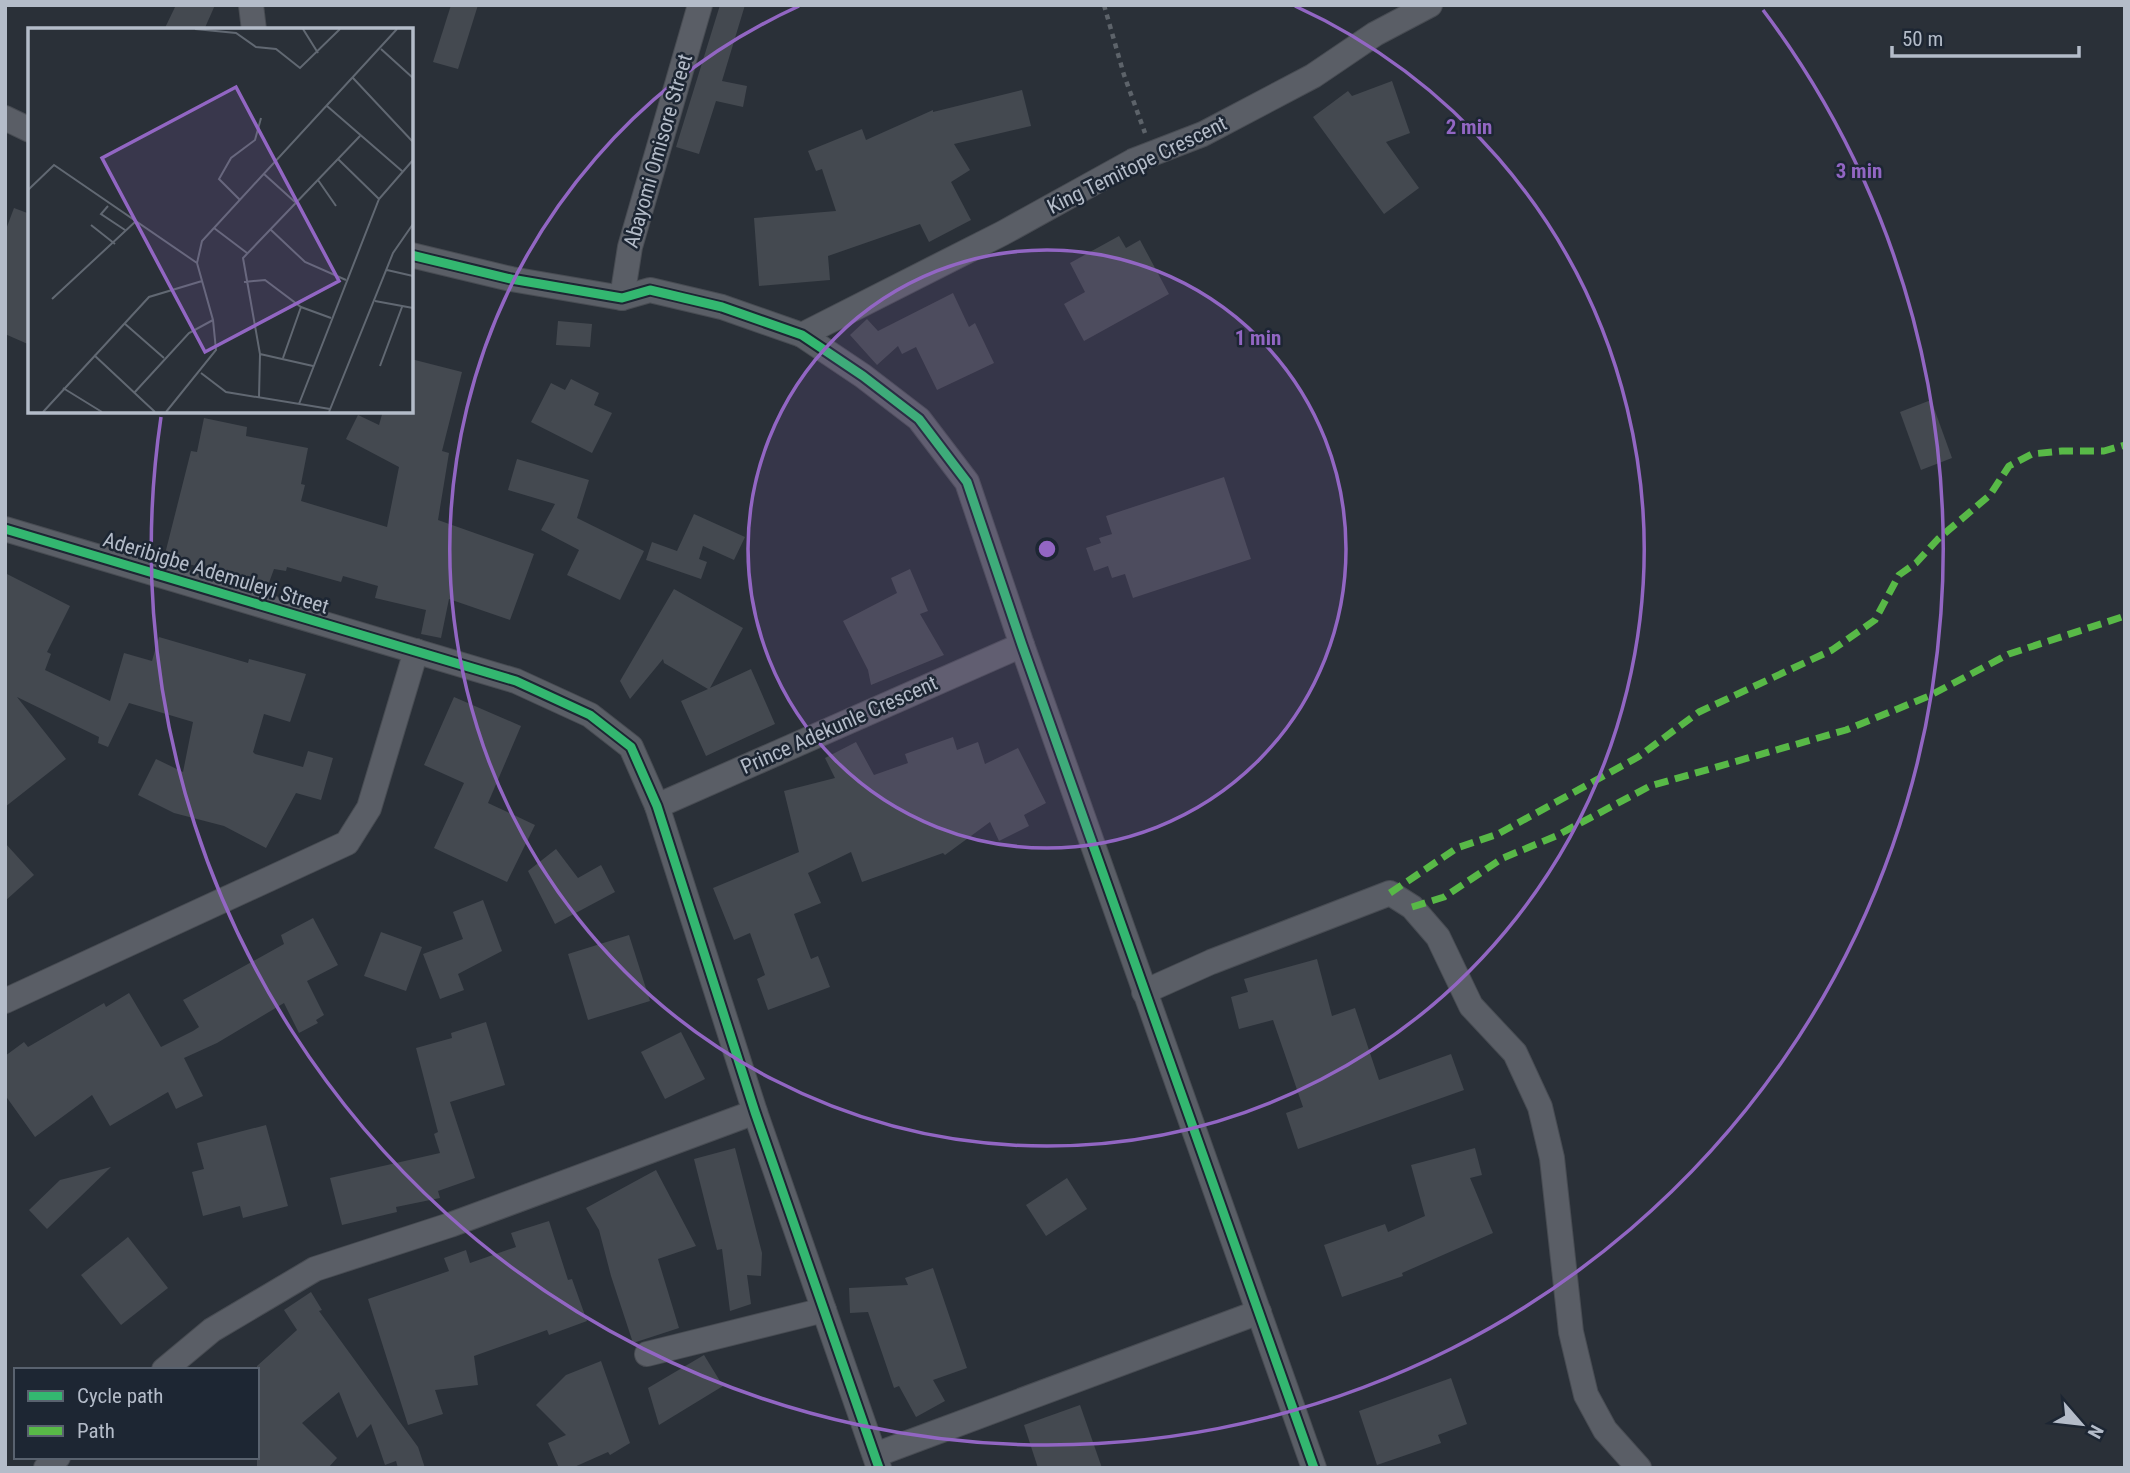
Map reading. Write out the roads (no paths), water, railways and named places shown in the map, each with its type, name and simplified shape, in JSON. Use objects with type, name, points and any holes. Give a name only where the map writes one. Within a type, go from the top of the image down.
[{"type":"street","points":[[251,5],[254,28]]},
{"type":"street","name":"Abayomi Omisore Street","points":[[622,298],[634,234],[700,5]]},
{"type":"street","name":"King Temitope Crescent","points":[[802,335],[1003,233],[1133,161],[1203,134],[1313,76],[1375,34],[1430,5]]},
{"type":"street","points":[[5,118],[28,129]]},
{"type":"street","points":[[413,254],[511,279],[622,298],[650,290],[722,307],[802,335],[863,376],[919,419],[967,482],[1144,992],[1314,1468]]},
{"type":"street","name":"Aderibigbe Ademuleyi Street","points":[[5,529],[516,681],[590,715],[631,747],[657,806],[755,1112],[877,1461]]},
{"type":"street","name":"Prince Adekunle Crescent","points":[[657,806],[1022,645]]},
{"type":"street","points":[[5,1001],[347,843],[369,808],[416,651]]},
{"type":"street","points":[[1144,992],[1211,962],[1390,893],[1412,907],[1438,937],[1471,1006],[1515,1054],[1540,1107],[1552,1158],[1571,1332],[1586,1395],[1605,1430],[1639,1468]]},
{"type":"street","points":[[166,1368],[212,1331],[315,1269],[450,1224],[755,1112]]},
{"type":"street","points":[[647,1354],[824,1310]]},
{"type":"street","points":[[877,1461],[1259,1312]]}]
